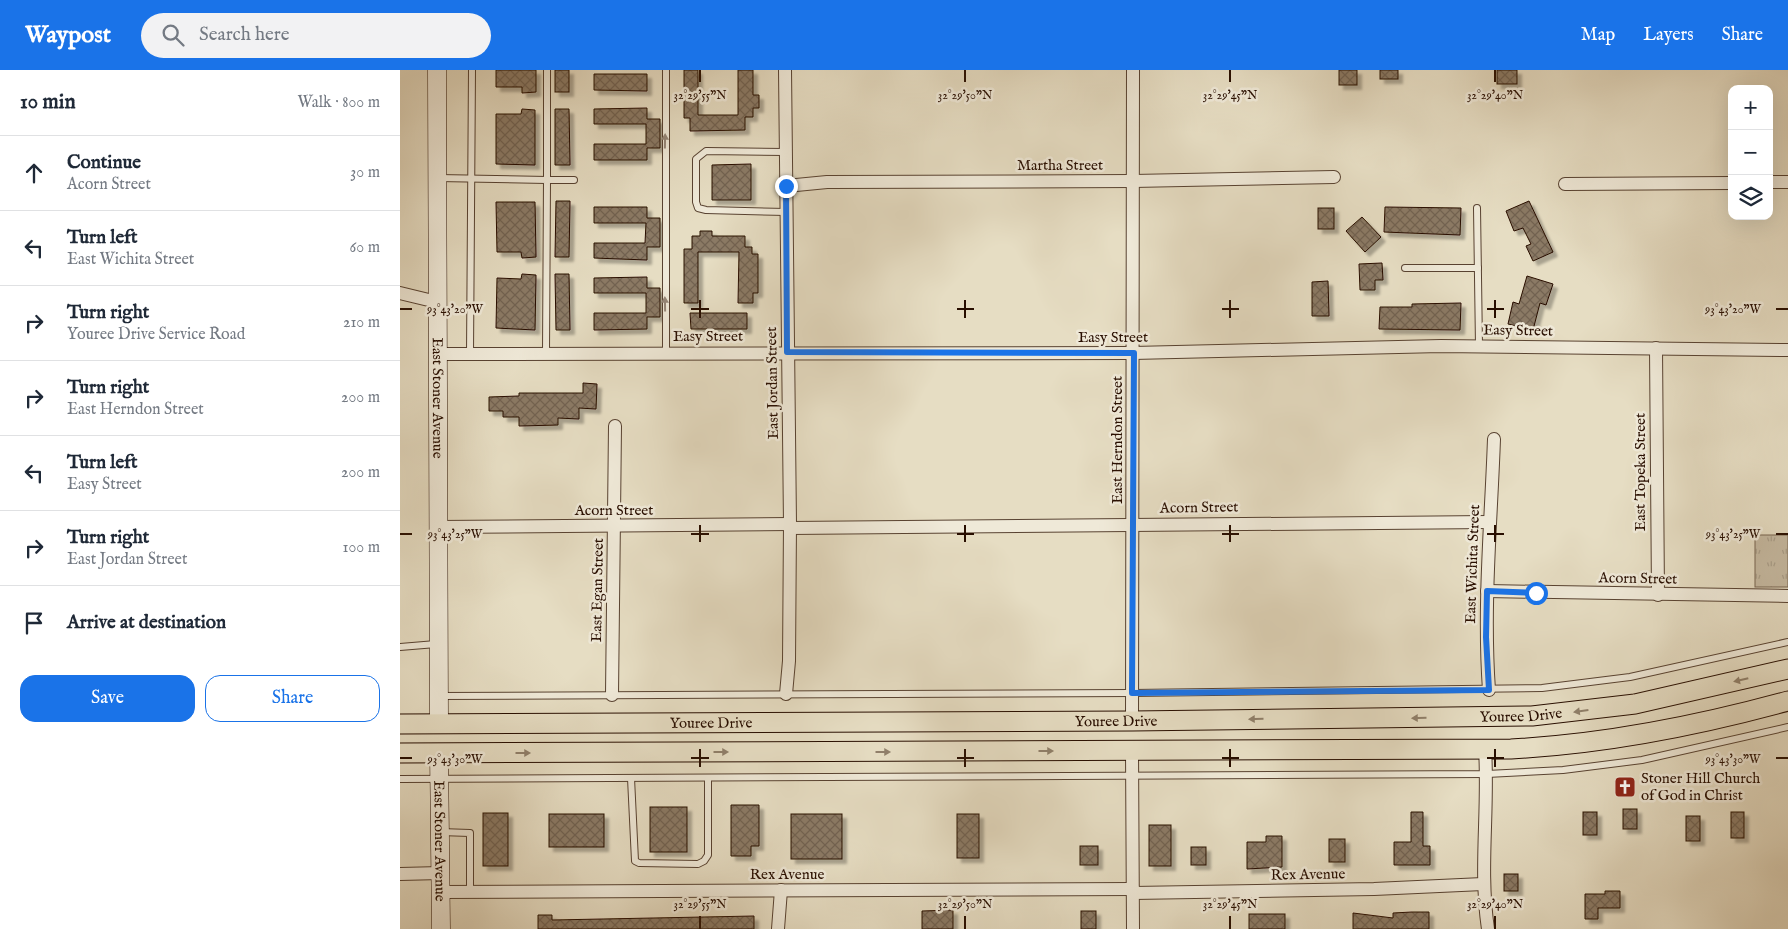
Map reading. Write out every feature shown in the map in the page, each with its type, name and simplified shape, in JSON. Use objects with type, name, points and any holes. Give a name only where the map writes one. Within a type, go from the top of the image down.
[{"type":"main road","name":"Youree Drive","points":[[400,724],[1132,721],[1548,714],[1643,702],[1788,670]]},
{"type":"main road","name":"Youree Drive","points":[[400,753],[1485,749],[1552,746],[1641,735],[1735,715],[1788,700]]},
{"type":"main road","points":[[1132,721],[1132,751]]},
{"type":"main road","points":[[439,724],[440,753]]},
{"type":"street","name":"East Stoner Avenue","points":[[437,70],[439,724]]},
{"type":"street","name":"East Jordan Street","points":[[785,70],[790,526],[786,694]]},
{"type":"street","name":"East Herndon Street","points":[[1132,721],[1133,70]]},
{"type":"street","name":"Martha Street","points":[[786,186],[827,182],[1133,181],[1334,177]]},
{"type":"street","points":[[1773,182],[1788,182]]},
{"type":"street","points":[[1565,184],[1728,183]]},
{"type":"street","points":[[400,293],[437,302]]},
{"type":"street","name":"Easy Street","points":[[437,354],[666,352],[1134,353],[1479,346],[1788,350]]},
{"type":"street","name":"East Topeka Street","points":[[1656,348],[1658,595]]},
{"type":"street","name":"East Egan Street","points":[[612,695],[615,426]]},
{"type":"street","name":"East Wichita Street","points":[[1489,690],[1486,637],[1489,522],[1494,439]]},
{"type":"street","name":"Acorn Street","points":[[437,527],[1489,522]]},
{"type":"street","name":"Acorn Street","points":[[1487,591],[1788,596]]},
{"type":"street","points":[[1485,749],[1487,774],[1484,884],[1488,929]]},
{"type":"street","points":[[1132,751],[1134,929]]},
{"type":"street","name":"East Stoner Avenue","points":[[440,753],[441,929]]},
{"type":"street","points":[[400,874],[441,873]]},
{"type":"street","name":"Rex Avenue","points":[[441,892],[781,890],[1133,891],[1374,889],[1484,884]]},
{"type":"street","points":[[778,929],[781,890]]},
{"type":"lane","points":[[470,354],[472,70]]},
{"type":"lane","points":[[546,353],[547,70]]},
{"type":"lane","points":[[666,70],[666,352]]},
{"type":"lane","points":[[785,152],[706,151],[700,154],[696,159],[696,202],[698,208],[706,210],[786,212]]},
{"type":"lane","points":[[437,178],[574,180]]},
{"type":"lane","points":[[1477,208],[1479,346]]},
{"type":"lane","points":[[1405,268],[1478,268]]},
{"type":"lane","points":[[438,696],[1489,690],[1588,684],[1630,677],[1788,642]]},
{"type":"lane","points":[[400,646],[438,644]]},
{"type":"lane","points":[[400,779],[1487,774],[1562,770],[1642,760],[1788,728]]},
{"type":"lane","points":[[631,778],[635,861],[639,863],[698,864],[704,861],[708,855],[708,778]]},
{"type":"lane","points":[[440,832],[470,833],[470,892]]},
{"type":"green space","points":[[1755,535],[1788,535],[1788,587],[1755,587]]},
{"type":"building","points":[[496,70],[536,70],[536,92],[522,93],[522,87],[496,87]]},
{"type":"building","points":[[555,70],[569,70],[569,92],[555,92]]},
{"type":"building","points":[[684,70],[698,70],[698,115],[738,115],[738,70],[753,70],[753,95],[759,95],[759,108],[753,108],[753,117],[745,117],[745,130],[690,131],[690,118],[684,118]]},
{"type":"building","points":[[1339,70],[1357,70],[1357,85],[1339,85]]},
{"type":"building","points":[[1380,70],[1398,70],[1398,79],[1380,79]]},
{"type":"building","points":[[1497,70],[1517,70],[1517,84],[1497,84]]},
{"type":"building","points":[[594,74],[647,74],[647,91],[594,90]]},
{"type":"building","points":[[647,108],[647,119],[660,119],[660,148],[647,148],[647,160],[594,160],[594,144],[646,144],[646,124],[594,124],[594,109]]},
{"type":"building","points":[[522,109],[535,110],[535,165],[496,164],[496,114],[521,114]]},
{"type":"building","points":[[555,109],[569,109],[570,165],[555,165]]},
{"type":"building","points":[[751,164],[751,200],[712,200],[712,165]]},
{"type":"building","points":[[556,201],[570,201],[569,257],[555,257]]},
{"type":"building","points":[[1529,201],[1553,252],[1533,261],[1526,246],[1531,244],[1523,228],[1514,231],[1506,211]]},
{"type":"building","points":[[496,202],[535,202],[536,257],[522,258],[521,252],[497,252]]},
{"type":"building","points":[[594,207],[647,207],[647,218],[660,218],[660,247],[647,247],[647,260],[594,258],[594,243],[645,243],[646,223],[594,223]]},
{"type":"building","points":[[1385,207],[1461,208],[1460,235],[1384,232]]},
{"type":"building","points":[[1318,208],[1334,208],[1334,229],[1318,229]]},
{"type":"building","points":[[1362,217],[1381,237],[1365,252],[1346,231]]},
{"type":"building","points":[[700,231],[712,231],[712,236],[745,236],[745,247],[752,247],[752,254],[758,254],[758,293],[753,293],[753,303],[738,303],[739,252],[698,252],[698,303],[684,303],[684,249],[692,249],[692,236],[700,236]]},
{"type":"building","points":[[1382,263],[1383,280],[1375,280],[1375,290],[1360,290],[1359,264]]},
{"type":"building","points":[[522,274],[536,275],[535,330],[496,328],[497,278],[521,279]]},
{"type":"building","points":[[555,274],[569,274],[570,330],[556,330]]},
{"type":"building","points":[[1527,276],[1553,284],[1546,305],[1540,303],[1533,330],[1508,324],[1513,302],[1519,304]]},
{"type":"building","points":[[647,277],[647,288],[660,288],[660,317],[647,317],[647,329],[594,330],[594,313],[646,313],[646,293],[594,293],[594,278]]},
{"type":"building","points":[[1328,281],[1329,316],[1312,316],[1312,282]]},
{"type":"building","points":[[1461,303],[1460,330],[1379,329],[1380,307],[1412,307],[1412,304]]},
{"type":"building","points":[[690,313],[747,313],[747,329],[691,329]]},
{"type":"building","points":[[583,383],[597,384],[596,409],[579,408],[579,419],[558,418],[558,425],[519,426],[519,417],[503,417],[503,411],[489,411],[489,397],[519,396],[519,393],[583,393]]},
{"type":"building","points":[[731,805],[759,805],[759,846],[751,846],[751,856],[731,856]]},
{"type":"building","points":[[650,807],[687,807],[687,852],[650,852]]},
{"type":"building","points":[[1623,809],[1637,809],[1637,829],[1623,829]]},
{"type":"building","points":[[1411,812],[1423,812],[1423,846],[1430,846],[1430,865],[1394,865],[1394,842],[1411,842]]},
{"type":"building","points":[[1583,812],[1597,812],[1597,835],[1583,835]]},
{"type":"building","points":[[1731,812],[1744,812],[1744,838],[1731,838]]},
{"type":"building","points":[[483,813],[508,813],[508,866],[483,866]]},
{"type":"building","points":[[549,814],[604,814],[604,847],[549,847]]},
{"type":"building","points":[[791,814],[842,814],[842,859],[791,859]]},
{"type":"building","points":[[957,814],[979,814],[979,858],[957,858]]},
{"type":"building","points":[[1686,816],[1700,816],[1700,841],[1686,841]]},
{"type":"building","points":[[1149,825],[1171,825],[1171,866],[1149,866]]},
{"type":"building","points":[[1266,836],[1282,836],[1282,867],[1247,869],[1247,842],[1266,842]]},
{"type":"building","points":[[1329,839],[1345,839],[1345,862],[1329,862]]},
{"type":"building","points":[[1080,846],[1098,846],[1098,865],[1080,865]]},
{"type":"building","points":[[1191,847],[1206,847],[1206,865],[1191,865]]},
{"type":"building","points":[[1504,874],[1518,874],[1518,891],[1504,891]]},
{"type":"building","points":[[1605,891],[1620,891],[1620,908],[1598,908],[1598,919],[1585,919],[1585,894],[1605,894]]},
{"type":"building","points":[[953,910],[953,929],[922,929],[922,911]]},
{"type":"building","points":[[1081,911],[1096,911],[1096,929],[1081,929]]},
{"type":"building","points":[[1429,912],[1429,929],[1353,929],[1353,913],[1393,918],[1393,913]]},
{"type":"building","points":[[1249,914],[1285,914],[1285,929],[1249,929]]},
{"type":"building","points":[[538,915],[552,915],[552,920],[754,916],[754,929],[538,929]]},
{"type":"place","name":"Stoner Hill Church of God in Christ","points":[[1625,787]]},
{"type":"route","points":[[786,186],[787,352],[1134,353],[1132,693],[1489,690],[1486,656],[1487,591],[1536,593]]}]
